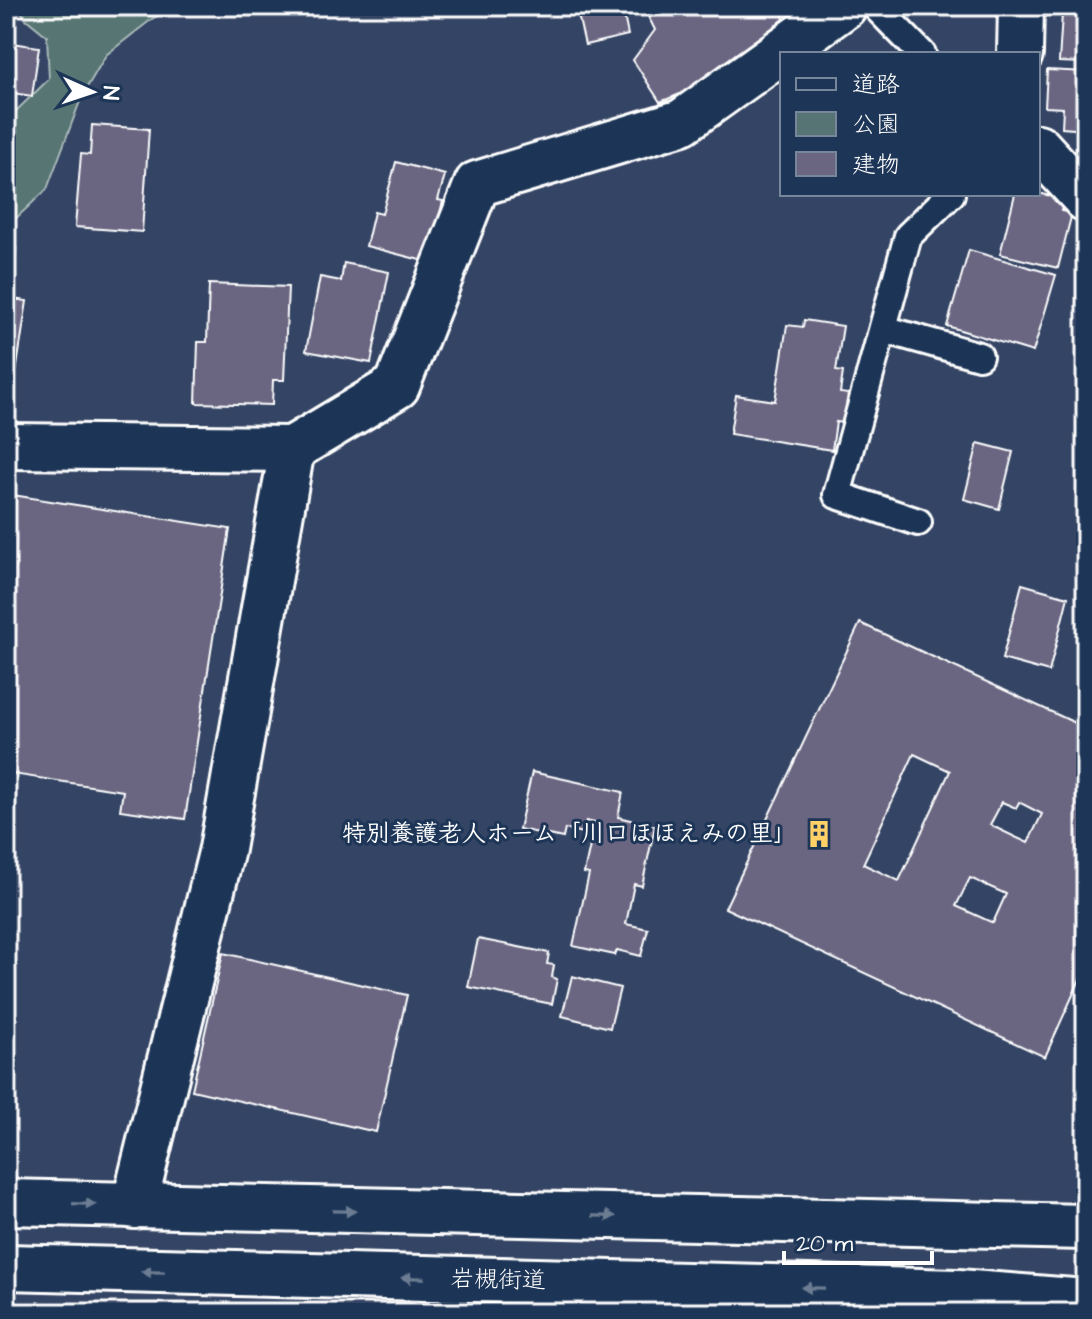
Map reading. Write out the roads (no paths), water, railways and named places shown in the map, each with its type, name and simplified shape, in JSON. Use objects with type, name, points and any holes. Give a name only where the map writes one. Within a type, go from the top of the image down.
[{"type":"main road","points":[[1020,52],[1021,6]]},
{"type":"main road","points":[[6,446],[292,449],[397,386],[477,184],[682,122],[823,12]]},
{"type":"main road","points":[[1040,149],[1086,199]]},
{"type":"main road","points":[[134,1206],[222,849],[292,449]]},
{"type":"main road","points":[[6,1202],[1086,1227]]},
{"type":"main road","name":"岩槻街道","points":[[6,1267],[958,1292],[1086,1302]]},
{"type":"main road","points":[[958,1292],[1011,1313]]},
{"type":"lane","points":[[875,6],[920,52]]},
{"type":"lane","points":[[918,522],[837,495],[908,236],[949,196]]},
{"type":"lane","points":[[883,329],[979,356]]},
{"type":"place","name":"特別養護老人ホーム「川口ほほえみの里」","points":[[819,834]]}]
